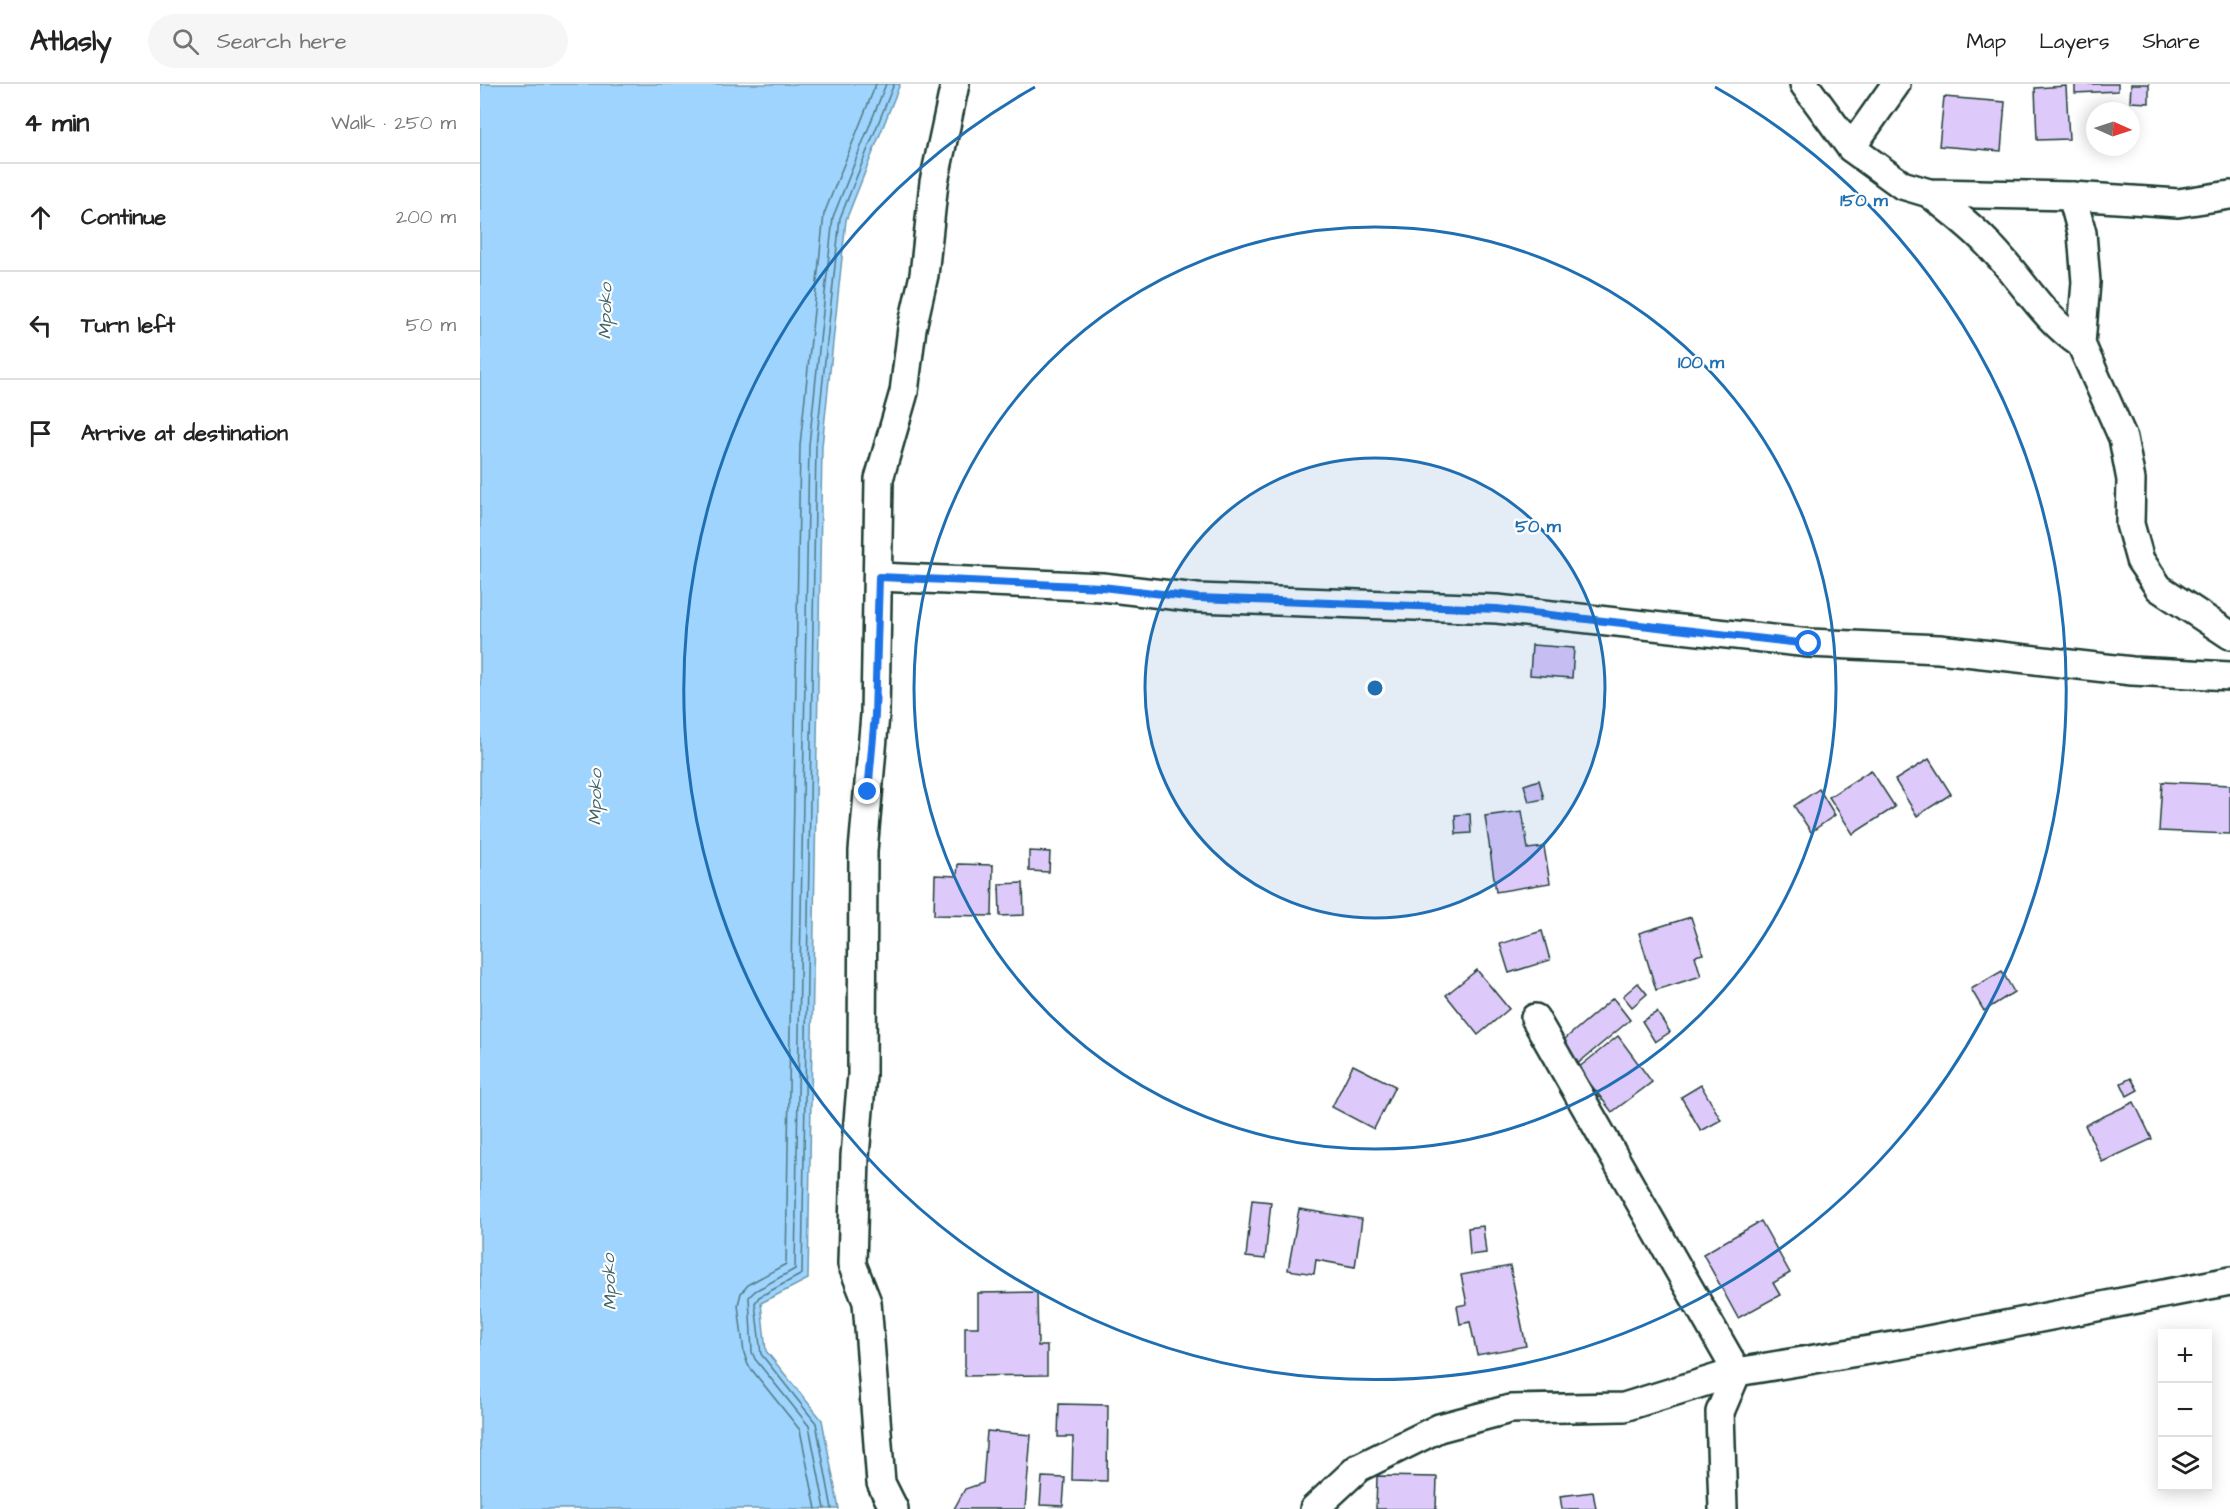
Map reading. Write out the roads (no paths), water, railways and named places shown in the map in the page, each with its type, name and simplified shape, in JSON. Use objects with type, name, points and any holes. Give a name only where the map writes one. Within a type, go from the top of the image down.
[{"type":"street","points":[[894,1509],[881,1483],[867,1302],[852,1263],[855,1156],[862,1075],[862,851],[875,715],[879,479],[904,392],[912,328],[924,275],[934,182],[955,84]]},
{"type":"street","points":[[1804,84],[1851,148],[1902,184],[1929,193],[2072,196],[2178,203],[2230,195]]},
{"type":"street","points":[[1851,148],[1896,84]]},
{"type":"street","points":[[1929,193],[1987,242],[2037,305],[2061,331],[2081,344]]},
{"type":"street","points":[[2072,196],[2082,233],[2086,282],[2081,344],[2123,438],[2131,480],[2130,524],[2140,560],[2160,588],[2230,635]]},
{"type":"street","points":[[879,577],[1102,587],[1197,598],[1497,609],[1809,644],[1938,649],[2132,671],[2230,676]]},
{"type":"street","points":[[1535,1018],[1737,1372]]},
{"type":"street","points":[[1314,1509],[1358,1468],[1439,1428],[1510,1409],[1624,1407],[1737,1372],[1923,1341],[2230,1281]]},
{"type":"street","points":[[1723,1509],[1720,1412],[1737,1372]]},
{"type":"water","name":"Mpoko","points":[[480,84],[900,84],[846,220],[822,446],[808,1279],[761,1303],[766,1351],[822,1420],[839,1509],[480,1509]]}]
